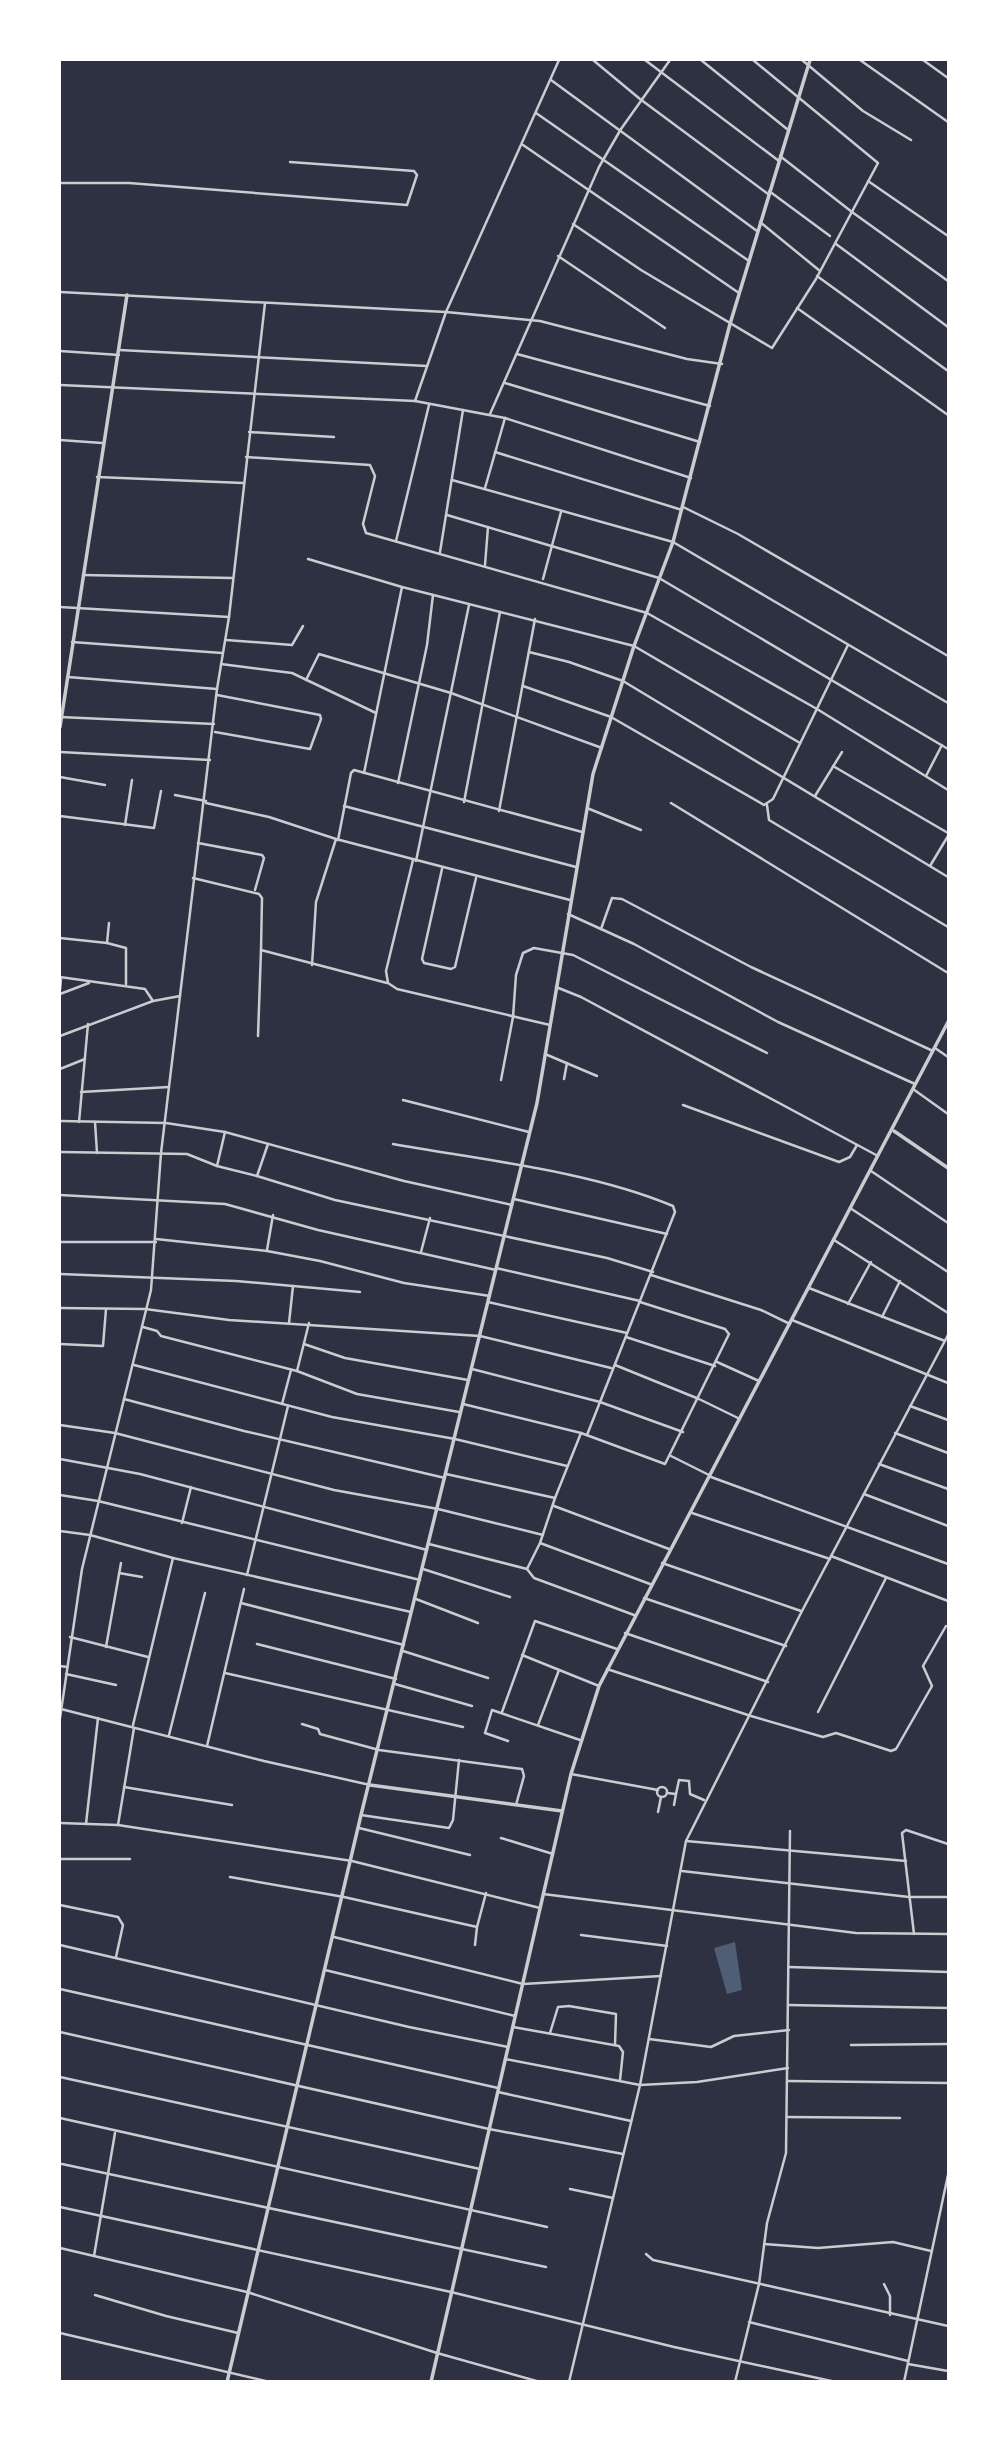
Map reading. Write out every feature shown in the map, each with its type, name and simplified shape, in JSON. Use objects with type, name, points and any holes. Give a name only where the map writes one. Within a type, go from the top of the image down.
[{"type":"street","points":[[415,401],[446,312],[559,60]]},
{"type":"street","points":[[593,60],[640,99],[830,236]]},
{"type":"street","points":[[645,60],[948,281]]},
{"type":"street","points":[[490,414],[588,191],[621,129],[670,60]]},
{"type":"street","points":[[701,60],[787,129]]},
{"type":"street","points":[[573,224],[772,348],[820,271],[868,181],[878,168],[875,159],[796,98],[753,60]]},
{"type":"street","points":[[802,60],[863,111],[911,140]]},
{"type":"street","points":[[227,2382],[344,1897],[361,1815],[531,1132],[593,774],[634,646],[673,541],[722,364],[730,324],[796,98],[810,60]]},
{"type":"street","points":[[860,60],[948,122]]},
{"type":"street","points":[[923,60],[948,78]]},
{"type":"street","points":[[550,79],[757,231]]},
{"type":"street","points":[[536,113],[749,261]]},
{"type":"street","points":[[522,144],[739,293]]},
{"type":"street","points":[[60,183],[129,183],[407,205],[417,175],[414,171],[290,162]]},
{"type":"street","points":[[868,181],[948,236]]},
{"type":"street","points":[[760,222],[820,271]]},
{"type":"street","points":[[835,243],[948,327]]},
{"type":"street","points":[[558,256],[665,328]]},
{"type":"street","points":[[817,276],[948,371]]},
{"type":"street","points":[[60,292],[446,312],[533,320],[687,359],[722,364]]},
{"type":"street","points":[[60,727],[127,295]]},
{"type":"street","points":[[60,1718],[70,1637],[90,1535],[144,1328],[152,1278],[160,1198],[161,1153],[193,878],[206,802],[217,689],[229,617],[265,303]]},
{"type":"street","points":[[797,308],[948,413]]},
{"type":"street","points":[[60,351],[427,366]]},
{"type":"street","points":[[517,354],[710,406]]},
{"type":"street","points":[[505,383],[701,442]]},
{"type":"street","points":[[60,385],[415,401],[505,418],[691,478]]},
{"type":"street","points":[[396,541],[430,404]]},
{"type":"street","points":[[440,552],[464,410]]},
{"type":"street","points":[[485,488],[505,418]]},
{"type":"street","points":[[249,432],[334,437]]},
{"type":"street","points":[[60,440],[102,443]]},
{"type":"street","points":[[495,452],[682,509],[738,534],[948,656]]},
{"type":"street","points":[[246,457],[370,465],[375,476],[363,528],[370,535],[440,552],[647,613],[817,709],[948,790]]},
{"type":"street","points":[[97,477],[243,483]]},
{"type":"street","points":[[452,480],[673,541],[948,703]]},
{"type":"street","points":[[542,581],[561,512]]},
{"type":"street","points":[[447,515],[659,578],[948,749]]},
{"type":"street","points":[[485,565],[488,527]]},
{"type":"street","points":[[308,559],[469,605],[535,619],[634,646],[800,743]]},
{"type":"street","points":[[83,575],[232,578]]},
{"type":"street","points":[[364,773],[402,587]]},
{"type":"street","points":[[398,783],[419,684],[433,595]]},
{"type":"street","points":[[388,983],[386,971],[415,861],[469,605]]},
{"type":"street","points":[[60,607],[229,617]]},
{"type":"street","points":[[464,802],[485,705],[500,612]]},
{"type":"street","points":[[499,811],[535,619]]},
{"type":"street","points":[[225,640],[292,645],[303,626]]},
{"type":"street","points":[[72,642],[223,653]]},
{"type":"street","points":[[767,805],[773,799],[848,645]]},
{"type":"street","points":[[529,652],[569,662],[623,681],[948,877]]},
{"type":"street","points":[[306,680],[319,654],[451,693],[602,748]]},
{"type":"street","points":[[221,664],[292,673],[377,713]]},
{"type":"street","points":[[67,677],[217,689]]},
{"type":"street","points":[[523,685],[611,717],[758,804],[767,805]]},
{"type":"street","points":[[213,732],[310,749],[321,719],[320,715],[217,695]]},
{"type":"street","points":[[60,717],[214,724]]},
{"type":"street","points":[[926,776],[942,745]]},
{"type":"street","points":[[60,752],[210,760]]},
{"type":"street","points":[[815,796],[842,752]]},
{"type":"street","points":[[833,766],[948,835],[930,866]]},
{"type":"street","points":[[312,965],[316,902],[337,840],[351,773],[364,773],[583,832]]},
{"type":"street","points":[[60,777],[105,785]]},
{"type":"street","points":[[125,825],[132,780]]},
{"type":"street","points":[[60,816],[154,828],[161,791]]},
{"type":"street","points":[[174,795],[268,817],[337,840],[476,878],[570,900]]},
{"type":"street","points":[[671,803],[948,973]]},
{"type":"street","points":[[767,805],[769,820],[948,928]]},
{"type":"street","points":[[344,806],[576,867]]},
{"type":"street","points":[[587,808],[641,830]]},
{"type":"street","points":[[198,843],[262,855],[264,858],[254,891]]},
{"type":"street","points":[[442,868],[422,960],[424,963],[451,969],[455,967],[476,878]]},
{"type":"street","points":[[193,878],[254,891],[262,898],[258,1035]]},
{"type":"street","points":[[601,929],[612,898],[622,899],[751,967],[948,1057]]},
{"type":"street","points":[[568,914],[914,1087],[948,1114]]},
{"type":"street","points":[[107,943],[109,923]]},
{"type":"street","points":[[60,937],[121,945],[128,954],[126,985]]},
{"type":"street","points":[[501,1080],[513,1017],[516,975],[523,953],[534,948],[562,951],[603,968],[767,1053]]},
{"type":"street","points":[[261,950],[388,983],[397,989],[550,1025]]},
{"type":"street","points":[[90,982],[60,992],[60,977],[145,989],[153,1001]]},
{"type":"street","points":[[556,987],[581,997],[879,1157]]},
{"type":"street","points":[[60,1036],[153,1001],[180,996]]},
{"type":"street","points":[[431,2382],[571,1774],[599,1686],[650,1584],[712,1477],[850,1208],[894,1131],[948,1022]]},
{"type":"street","points":[[79,1122],[88,1024]]},
{"type":"street","points":[[545,1054],[597,1076]]},
{"type":"street","points":[[60,1069],[85,1059]]},
{"type":"street","points":[[564,1079],[567,1063]]},
{"type":"street","points":[[81,1091],[170,1086]]},
{"type":"street","points":[[403,1100],[531,1132]]},
{"type":"street","points":[[683,1105],[839,1162],[850,1157],[857,1145]]},
{"type":"street","points":[[60,1121],[166,1123],[225,1132],[404,1181],[512,1205]]},
{"type":"street","points":[[95,1122],[97,1153]]},
{"type":"street","points":[[894,1131],[948,1168]]},
{"type":"street","points":[[217,1166],[225,1132]]},
{"type":"street","points":[[257,1175],[269,1143]]},
{"type":"street","points":[[393,1144],[522,1167],[654,1198],[673,1206],[674,1212],[652,1274],[612,1366],[587,1435]]},
{"type":"street","points":[[60,1152],[195,1156],[217,1166],[257,1175],[335,1200],[629,1263],[652,1274],[761,1310],[948,1383]]},
{"type":"street","points":[[871,1171],[948,1223]]},
{"type":"street","points":[[60,1195],[160,1198],[225,1204],[273,1215],[318,1230],[640,1301],[725,1329],[729,1337],[667,1463],[659,1465],[581,1433],[463,1404]]},
{"type":"street","points":[[514,1199],[667,1234]]},
{"type":"street","points":[[850,1208],[948,1272]]},
{"type":"street","points":[[267,1251],[273,1215]]},
{"type":"street","points":[[421,1253],[429,1218]]},
{"type":"street","points":[[834,1240],[948,1313]]},
{"type":"street","points":[[60,1242],[156,1241],[267,1251],[320,1261],[404,1283],[490,1296]]},
{"type":"street","points":[[848,1304],[871,1262]]},
{"type":"street","points":[[60,1274],[360,1292]]},
{"type":"street","points":[[882,1317],[900,1281]]},
{"type":"street","points":[[289,1323],[293,1286]]},
{"type":"street","points":[[809,1288],[945,1341]]},
{"type":"street","points":[[488,1302],[627,1335],[716,1364],[759,1382]]},
{"type":"street","points":[[60,1308],[145,1309],[229,1320],[480,1336],[612,1366],[699,1399],[740,1419]]},
{"type":"street","points":[[60,1344],[103,1346],[106,1308]]},
{"type":"street","points":[[297,1371],[309,1323]]},
{"type":"street","points":[[144,1328],[157,1331],[163,1337],[223,1354],[297,1371],[357,1394],[461,1412]]},
{"type":"street","points":[[569,2382],[640,2085],[686,1841],[802,1611],[948,1335]]},
{"type":"street","points":[[304,1344],[345,1358],[469,1381]]},
{"type":"street","points":[[134,1365],[380,1428],[455,1439],[567,1466]]},
{"type":"street","points":[[472,1369],[600,1402],[683,1433]]},
{"type":"street","points":[[282,1404],[291,1370]]},
{"type":"street","points":[[124,1399],[280,1439],[555,1498]]},
{"type":"street","points":[[247,1575],[288,1406]]},
{"type":"street","points":[[910,1406],[948,1420]]},
{"type":"street","points":[[60,1425],[115,1433],[334,1490],[439,1509],[543,1535]]},
{"type":"street","points":[[527,1569],[540,1543],[581,1433]]},
{"type":"street","points":[[895,1433],[948,1453]]},
{"type":"street","points":[[671,1456],[712,1477],[948,1564]]},
{"type":"street","points":[[60,1459],[106,1466],[264,1508],[527,1569],[534,1578],[634,1615]]},
{"type":"street","points":[[879,1464],[948,1489]]},
{"type":"street","points":[[182,1523],[191,1487]]},
{"type":"street","points":[[864,1494],[948,1526]]},
{"type":"street","points":[[60,1496],[98,1502],[253,1542],[419,1580]]},
{"type":"street","points":[[553,1506],[669,1549]]},
{"type":"street","points":[[692,1513],[830,1558],[948,1601]]},
{"type":"street","points":[[60,1531],[90,1535],[173,1558],[411,1612]]},
{"type":"street","points":[[540,1543],[650,1584]]},
{"type":"street","points":[[118,1825],[133,1727],[173,1558]]},
{"type":"street","points":[[106,1647],[121,1563]]},
{"type":"street","points":[[662,1563],[802,1611]]},
{"type":"street","points":[[422,1569],[510,1597]]},
{"type":"street","points":[[119,1573],[142,1577]]},
{"type":"street","points":[[818,1712],[887,1578]]},
{"type":"street","points":[[207,1746],[244,1589]]},
{"type":"street","points":[[169,1736],[205,1593]]},
{"type":"street","points":[[643,1598],[786,1646]]},
{"type":"street","points":[[415,1599],[478,1623]]},
{"type":"street","points":[[241,1603],[403,1648],[488,1678]]},
{"type":"street","points":[[502,1712],[533,1624],[538,1621],[617,1649]]},
{"type":"street","points":[[607,1669],[823,1737],[836,1733],[894,1751],[932,1686],[923,1667],[946,1626]]},
{"type":"street","points":[[625,1633],[768,1682]]},
{"type":"street","points":[[70,1637],[148,1657]]},
{"type":"street","points":[[257,1644],[472,1706]]},
{"type":"street","points":[[522,1655],[599,1686]]},
{"type":"street","points":[[60,1665],[66,1667]]},
{"type":"street","points":[[538,1726],[559,1670]]},
{"type":"street","points":[[225,1673],[387,1712],[463,1727]]},
{"type":"street","points":[[66,1674],[116,1685]]},
{"type":"street","points":[[60,1709],[370,1785],[563,1811]]},
{"type":"street","points":[[508,1741],[483,1731],[492,1710],[580,1740]]},
{"type":"street","points":[[86,1824],[98,1718]]},
{"type":"street","points":[[302,1724],[318,1729],[320,1734],[379,1750],[522,1769],[524,1773],[516,1805]]},
{"type":"street","points":[[361,1815],[448,1828],[453,1820],[459,1760]]},
{"type":"street","points":[[571,1774],[658,1790],[664,1787],[667,1793]]},
{"type":"street","points":[[674,1805],[679,1780],[685,1779],[689,1781],[690,1794],[705,1800]]},
{"type":"street","points":[[124,1787],[232,1805]]},
{"type":"street","points":[[658,1790],[661,1797],[658,1812]]},
{"type":"street","points":[[661,1797],[667,1793],[676,1794]]},
{"type":"street","points":[[60,1823],[118,1825],[352,1861],[486,1892],[540,1908]]},
{"type":"street","points":[[359,1828],[470,1855]]},
{"type":"street","points":[[914,1934],[903,1830],[948,1844]]},
{"type":"street","points":[[735,2382],[759,2284],[764,2244],[786,2153],[790,1831]]},
{"type":"street","points":[[501,1838],[552,1854]]},
{"type":"street","points":[[686,1841],[906,1861]]},
{"type":"street","points":[[60,1859],[130,1859]]},
{"type":"street","points":[[682,1871],[909,1897],[948,1897]]},
{"type":"street","points":[[230,1877],[344,1897],[477,1927]]},
{"type":"street","points":[[475,1945],[486,1892]]},
{"type":"street","points":[[544,1894],[856,1933],[948,1934]]},
{"type":"street","points":[[60,1905],[118,1917],[123,1925],[116,1958]]},
{"type":"street","points":[[580,1935],[667,1946]]},
{"type":"street","points":[[334,1937],[523,1984],[661,1976]]},
{"type":"street","points":[[60,1945],[317,2003],[409,2027],[508,2047]]},
{"type":"street","points":[[789,1967],[948,1972]]},
{"type":"street","points":[[325,1970],[515,2016]]},
{"type":"street","points":[[60,1989],[631,2121]]},
{"type":"street","points":[[788,2005],[948,2008]]},
{"type":"street","points":[[550,2033],[558,2007],[591,2008],[616,2014],[615,2045]]},
{"type":"street","points":[[513,2026],[615,2045],[623,2052],[620,2081]]},
{"type":"street","points":[[649,2039],[711,2047],[734,2036],[789,2030]]},
{"type":"street","points":[[60,2032],[489,2129],[624,2154]]},
{"type":"street","points":[[851,2045],[948,2044]]},
{"type":"street","points":[[505,2059],[640,2085],[697,2082],[788,2068]]},
{"type":"street","points":[[60,2077],[480,2169]]},
{"type":"street","points":[[788,2081],[948,2083]]},
{"type":"street","points":[[787,2117],[900,2118]]},
{"type":"street","points":[[60,2119],[547,2227]]},
{"type":"street","points":[[94,2256],[104,2215],[115,2133]]},
{"type":"street","points":[[62,2164],[546,2267]]},
{"type":"street","points":[[904,2382],[948,2175]]},
{"type":"street","points":[[570,2189],[613,2198]]},
{"type":"street","points":[[60,2207],[451,2292],[836,2382]]},
{"type":"street","points":[[764,2244],[818,2249],[893,2242],[932,2251]]},
{"type":"street","points":[[60,2248],[247,2292],[437,2353],[540,2382]]},
{"type":"street","points":[[646,2254],[653,2260],[917,2322],[948,2326]]},
{"type":"street","points":[[884,2284],[890,2296],[890,2315]]},
{"type":"street","points":[[95,2295],[238,2333]]},
{"type":"street","points":[[749,2322],[948,2371]]},
{"type":"street","points":[[60,2333],[270,2382]]},
{"type":"water","points":[[735,1942],[742,1990],[727,1994],[714,1948]]}]
